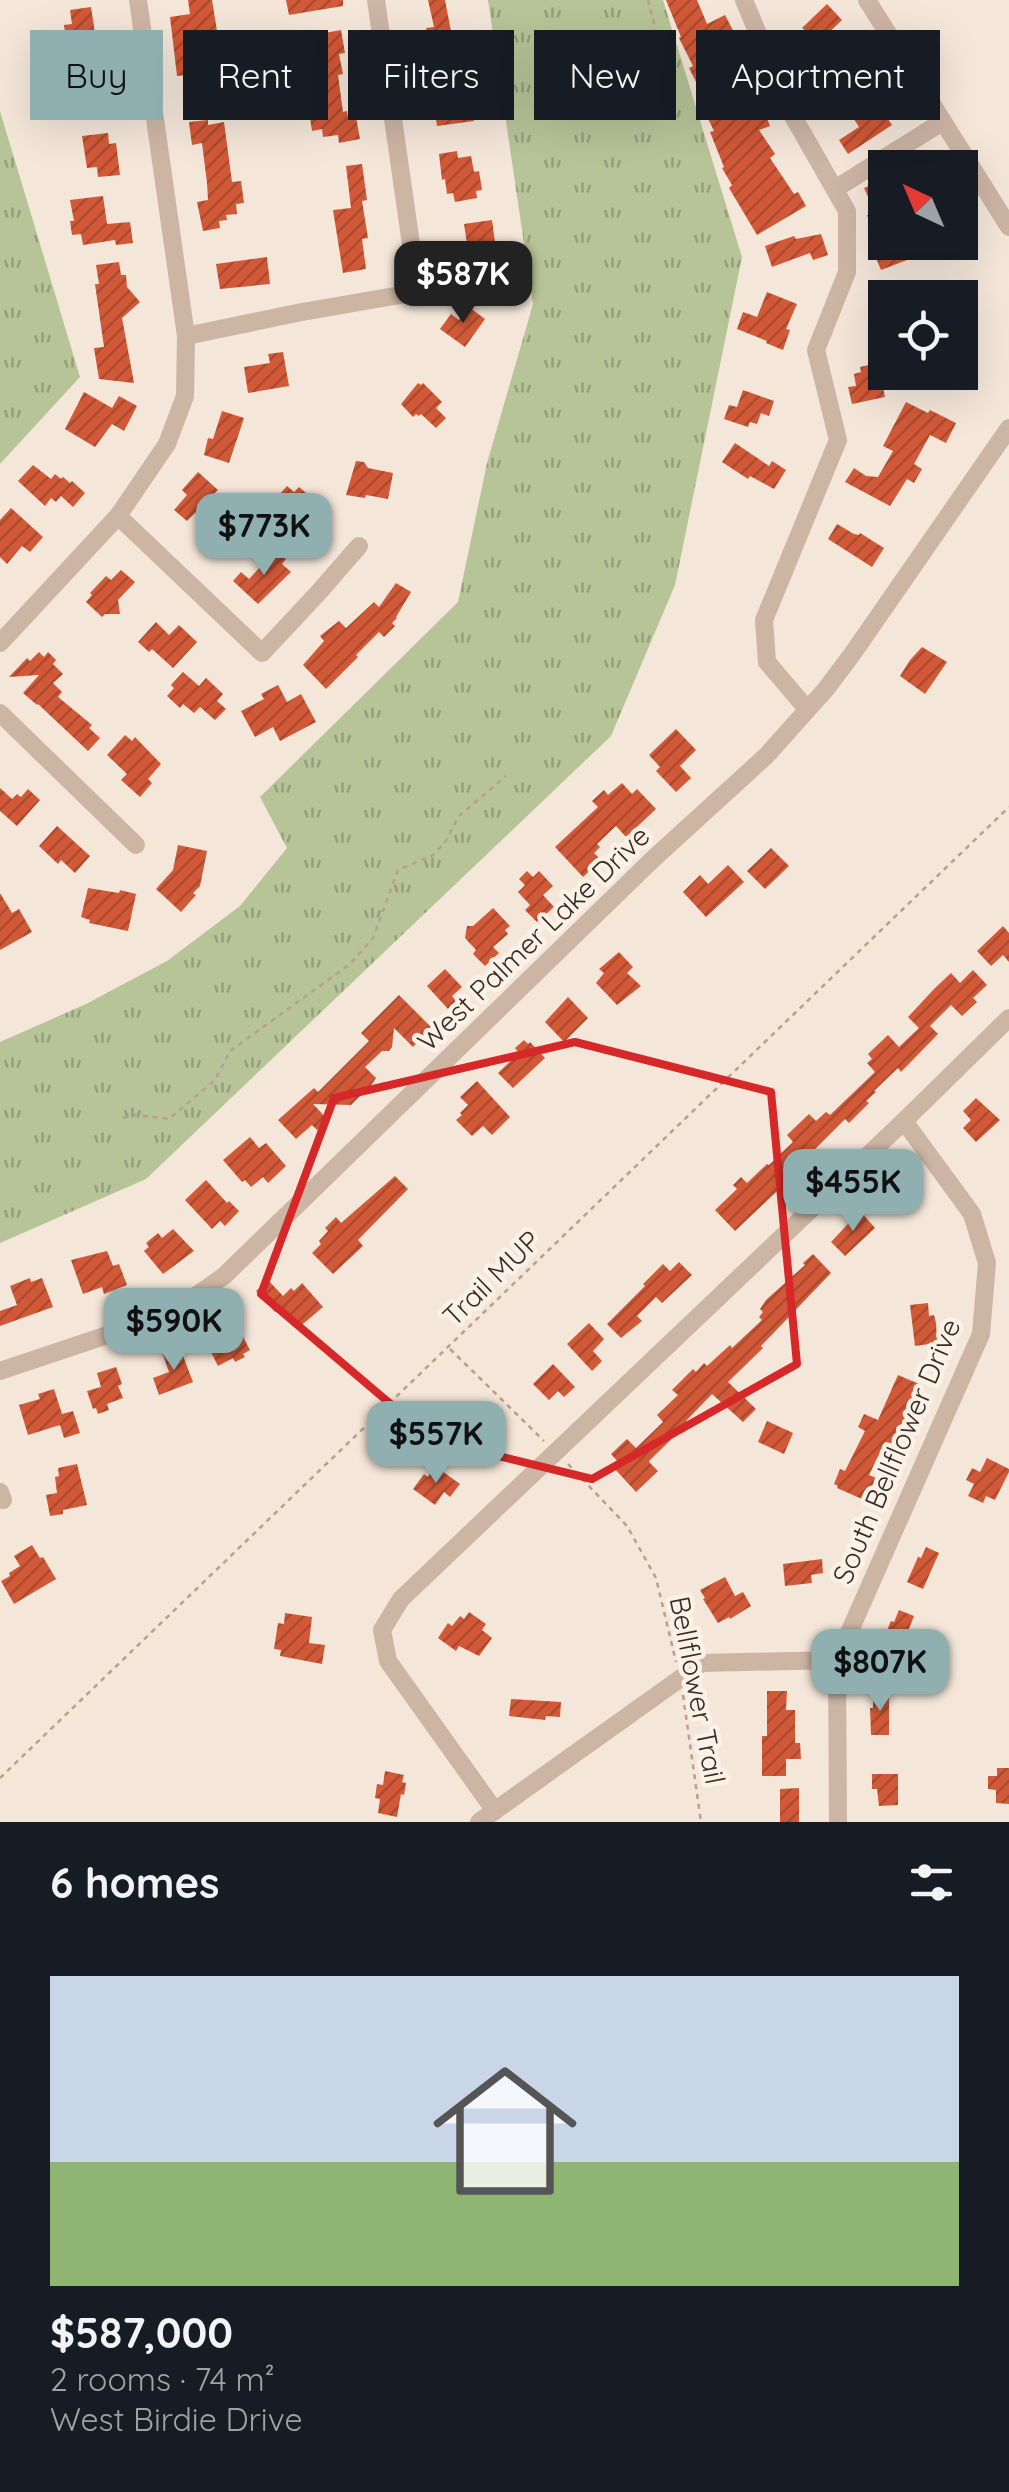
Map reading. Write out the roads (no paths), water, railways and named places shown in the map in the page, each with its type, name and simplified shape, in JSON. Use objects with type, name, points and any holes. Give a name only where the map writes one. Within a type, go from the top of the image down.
[{"type":"street","points":[[0,643],[118,516],[166,444],[185,396],[186,336],[138,0]]},
{"type":"street","points":[[186,336],[412,294],[413,258],[376,0]]},
{"type":"street","points":[[744,0],[790,111],[847,210],[847,272],[816,350],[838,440],[764,620],[767,662],[807,710]]},
{"type":"street","points":[[867,0],[1009,228]]},
{"type":"street","points":[[835,189],[942,122]]},
{"type":"street","name":"West Palmer Lake Drive","points":[[0,1371],[170,1314],[224,1276],[652,860],[766,756],[853,653],[1009,428]]},
{"type":"street","points":[[118,516],[262,653],[359,546]]},
{"type":"street","points":[[0,713],[136,845]]},
{"type":"street","points":[[837,1660],[702,1662],[487,1817],[388,1661],[382,1630],[402,1599],[1009,1018]]},
{"type":"street","name":"South Bellflower Drive","points":[[838,1822],[837,1660],[981,1334],[987,1262],[972,1214],[904,1121]]}]
